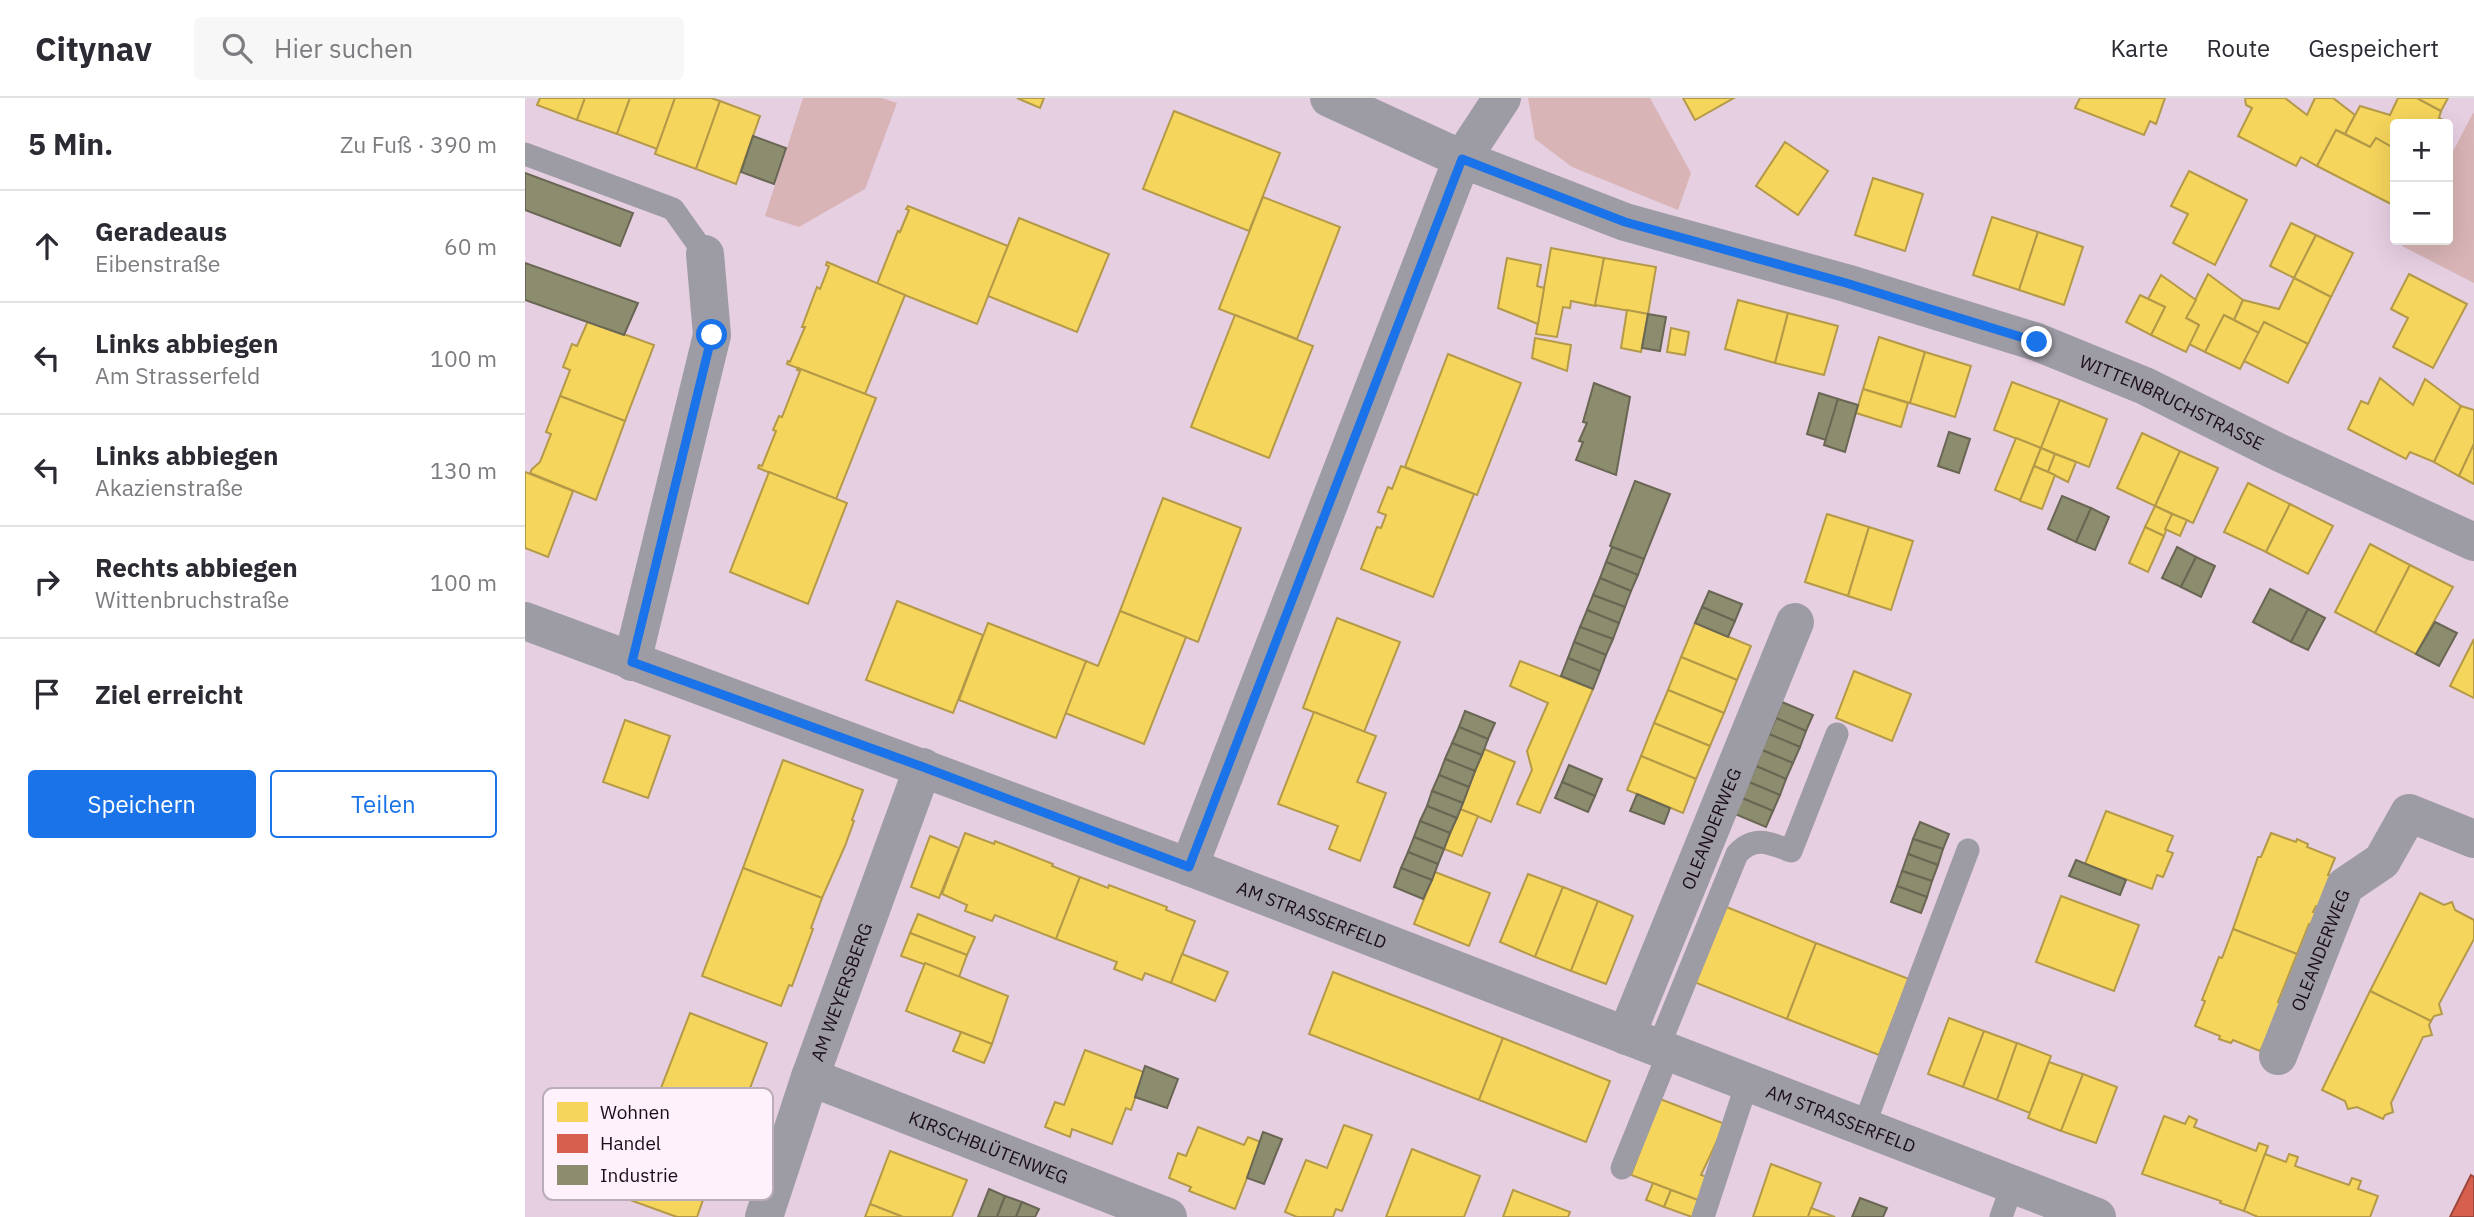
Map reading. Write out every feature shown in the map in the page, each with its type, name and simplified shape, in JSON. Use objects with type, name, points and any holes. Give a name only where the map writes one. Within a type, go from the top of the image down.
[{"type":"street","name":"WITTENBRUCHSTRASSE","points":[[1329,98],[1462,159],[1625,222],[1846,283],[2037,342],[2145,386],[2278,452],[2474,542]]},
{"type":"street","points":[[1189,867],[1462,159],[1502,98]]},
{"type":"street","points":[[632,662],[712,335],[705,254]]},
{"type":"street","name":"AM STRASSERFELD","points":[[525,621],[1189,867],[1863,1128],[2006,1201],[2097,1217]]},
{"type":"street","name":"OLEANDERWEG","points":[[1651,1046],[1795,622]]},
{"type":"street","name":"AM WEYERSBERG","points":[[773,1190],[810,1077],[923,767]]},
{"type":"street","name":"OLEANDERWEG","points":[[2278,1056],[2345,886],[2382,862],[2409,813],[2474,839]]},
{"type":"street","name":"KIRSCHBLÜTENWEG","points":[[810,1077],[1167,1217]]},
{"type":"street","name":"AM WEYERSBERG","points":[[764,1217],[770,1200]]},
{"type":"lane","points":[[525,154],[673,209],[705,254]]},
{"type":"lane","points":[[1622,1168],[1651,1046],[1731,865],[1744,846],[1753,842],[1765,841],[1791,851],[1837,733]]},
{"type":"lane","points":[[1863,1128],[1968,850]]},
{"type":"lane","points":[[1703,1217],[1747,1083]]},
{"type":"shaded area","points":[[803,98],[882,98],[897,103],[865,189],[799,227],[765,216]]},
{"type":"shaded area","points":[[1528,98],[1650,98],[1691,173],[1678,210],[1572,167],[1535,139]]},
{"type":"shaded area","points":[[2473,113],[2474,283],[2402,246],[2453,245],[2453,151]]},
{"type":"building: Wohnen","points":[[540,98],[585,98],[577,120],[537,105]]},
{"type":"building: Wohnen","points":[[585,98],[630,98],[617,134],[577,120]]},
{"type":"building: Wohnen","points":[[630,98],[675,98],[657,149],[617,134]]},
{"type":"building: Wohnen","points":[[675,98],[711,98],[720,101],[696,169],[655,154]]},
{"type":"building: Wohnen","points":[[1017,98],[1044,98],[1040,108]]},
{"type":"building: Wohnen","points":[[1683,98],[1734,98],[1695,120]]},
{"type":"building: Wohnen","points":[[2080,98],[2165,98],[2156,124],[2150,121],[2144,135],[2075,108]]},
{"type":"building: Wohnen","points":[[2245,98],[2285,98],[2307,115],[2315,98],[2333,98],[2355,115],[2345,134],[2336,130],[2317,166],[2301,157],[2296,166],[2238,136],[2252,108],[2246,105]]},
{"type":"building: Wohnen","points":[[2398,98],[2417,98],[2441,111],[2441,119],[2390,119],[2390,146],[2376,138],[2370,147],[2345,134],[2360,106],[2390,115]]},
{"type":"building: Wohnen","points":[[2417,98],[2448,98],[2441,111]]},
{"type":"building: Wohnen","points":[[720,101],[760,116],[736,184],[696,169]]},
{"type":"building: Wohnen","points":[[1174,111],[1280,153],[1249,231],[1143,189]]},
{"type":"building: Wohnen","points":[[2336,130],[2370,147],[2376,138],[2390,146],[2390,203],[2317,166]]},
{"type":"building: Wohnen","points":[[1785,142],[1828,171],[1798,215],[1756,186]]},
{"type":"building: Wohnen","points":[[2189,171],[2247,200],[2215,265],[2173,243],[2188,214],[2171,206]]},
{"type":"building: Wohnen","points":[[1873,178],[1923,194],[1905,251],[1855,235]]},
{"type":"building: Wohnen","points":[[1263,197],[1340,227],[1297,339],[1219,309]]},
{"type":"building: Wohnen","points":[[908,206],[1008,246],[977,324],[877,284],[909,210],[906,209]]},
{"type":"building: Wohnen","points":[[1992,217],[2038,232],[2019,290],[1973,275]]},
{"type":"building: Wohnen","points":[[1019,218],[1109,254],[1077,332],[988,296]]},
{"type":"building: Wohnen","points":[[2291,223],[2316,235],[2294,278],[2270,266]]},
{"type":"building: Wohnen","points":[[2038,232],[2083,247],[2064,305],[2019,290]]},
{"type":"building: Wohnen","points":[[2316,235],[2353,253],[2331,297],[2294,278]]},
{"type":"building: Wohnen","points":[[1551,248],[1604,258],[1596,306],[1571,301],[1570,308],[1563,307],[1557,337],[1536,334]]},
{"type":"building: Wohnen","points":[[1507,258],[1541,265],[1537,286],[1544,288],[1538,324],[1498,308]]},
{"type":"building: Wohnen","points":[[1604,258],[1656,267],[1648,314],[1595,305]]},
{"type":"building: Wohnen","points":[[827,262],[905,295],[865,394],[787,364],[805,327],[802,327],[817,287],[820,289],[829,266],[826,265]]},
{"type":"building: Wohnen","points":[[2208,274],[2243,300],[2234,320],[2224,315],[2205,352],[2189,344],[2199,325],[2186,318]]},
{"type":"building: Wohnen","points":[[2409,274],[2467,304],[2433,368],[2393,347],[2408,318],[2391,309]]},
{"type":"building: Wohnen","points":[[2161,275],[2196,300],[2186,318],[2199,325],[2186,352],[2151,335],[2165,307],[2148,299]]},
{"type":"building: Wohnen","points":[[2294,278],[2331,297],[2308,344],[2264,322],[2259,333],[2234,320],[2243,300],[2279,309]]},
{"type":"building: Wohnen","points":[[2140,295],[2165,307],[2151,335],[2126,322]]},
{"type":"building: Wohnen","points":[[1738,300],[1788,313],[1775,363],[1725,349]]},
{"type":"building: Wohnen","points":[[1627,310],[1648,314],[1641,352],[1621,348]]},
{"type":"building: Wohnen","points":[[1788,313],[1838,326],[1824,375],[1775,363]]},
{"type":"building: Wohnen","points":[[1235,315],[1313,346],[1269,458],[1191,427]]},
{"type":"building: Wohnen","points":[[2224,315],[2259,333],[2240,369],[2205,352]]},
{"type":"building: Wohnen","points":[[588,321],[654,345],[625,421],[560,396],[570,370],[563,367],[572,344],[577,346]]},
{"type":"building: Wohnen","points":[[2264,322],[2308,344],[2288,383],[2244,361]]},
{"type":"building: Wohnen","points":[[1671,328],[1689,332],[1685,355],[1667,352]]},
{"type":"building: Wohnen","points":[[1879,337],[1925,352],[1910,403],[1863,389]]},
{"type":"building: Wohnen","points":[[1535,338],[1571,345],[1567,371],[1532,358]]},
{"type":"building: Wohnen","points":[[1925,352],[1971,366],[1955,417],[1910,403]]},
{"type":"building: Wohnen","points":[[1448,354],[1521,383],[1477,495],[1405,467]]},
{"type":"building: Wohnen","points":[[798,368],[876,398],[836,499],[758,468],[759,465],[762,466],[779,416],[782,417],[800,371]]},
{"type":"building: Wohnen","points":[[2380,378],[2413,405],[2425,379],[2461,406],[2434,462],[2410,452],[2406,459],[2348,429],[2361,401],[2368,404]]},
{"type":"building: Wohnen","points":[[2012,382],[2060,400],[2041,448],[1994,430]]},
{"type":"building: Wohnen","points":[[1863,389],[1908,403],[1901,427],[1856,413]]},
{"type":"building: Wohnen","points":[[560,396],[625,421],[596,500],[530,473],[540,462],[551,434],[546,432]]},
{"type":"building: Wohnen","points":[[2060,400],[2107,419],[2089,467],[2041,448]]},
{"type":"building: Wohnen","points":[[2461,406],[2474,410],[2474,444],[2459,476],[2434,462]]},
{"type":"building: Wohnen","points":[[2142,433],[2180,451],[2155,506],[2117,488]]},
{"type":"building: Wohnen","points":[[2016,438],[2041,448],[2020,500],[1995,490]]},
{"type":"building: Wohnen","points":[[2474,444],[2474,484],[2459,476]]},
{"type":"building: Wohnen","points":[[2041,448],[2055,454],[2048,472],[2034,466]]},
{"type":"building: Wohnen","points":[[2180,451],[2218,468],[2193,523],[2155,506]]},
{"type":"building: Wohnen","points":[[2055,454],[2076,462],[2068,482],[2048,472]]},
{"type":"building: Wohnen","points":[[1401,466],[1474,494],[1433,597],[1361,569],[1377,527],[1381,528],[1386,515],[1378,512],[1388,487],[1392,489]]},
{"type":"building: Wohnen","points":[[2034,466],[2055,475],[2042,509],[2020,501]]},
{"type":"building: Wohnen","points":[[525,472],[573,491],[548,557],[525,548]]},
{"type":"building: Wohnen","points":[[769,472],[847,503],[808,604],[730,572]]},
{"type":"building: Wohnen","points":[[2248,483],[2290,504],[2266,552],[2224,532]]},
{"type":"building: Wohnen","points":[[1163,498],[1241,528],[1198,642],[1120,611]]},
{"type":"building: Wohnen","points":[[2290,504],[2333,526],[2308,574],[2266,552]]},
{"type":"building: Wohnen","points":[[2155,506],[2172,514],[2164,536],[2145,527]]},
{"type":"building: Wohnen","points":[[1827,514],[1869,527],[1848,596],[1805,582]]},
{"type":"building: Wohnen","points":[[2172,514],[2187,520],[2180,536],[2165,529]]},
{"type":"building: Wohnen","points":[[1869,527],[1913,541],[1891,610],[1848,596]]},
{"type":"building: Wohnen","points":[[2145,527],[2164,536],[2148,572],[2129,563]]},
{"type":"building: Wohnen","points":[[2370,544],[2410,565],[2375,633],[2335,612]]},
{"type":"building: Wohnen","points":[[2410,565],[2453,587],[2416,654],[2375,633]]},
{"type":"building: Wohnen","points":[[897,601],[983,635],[953,713],[866,680]]},
{"type":"building: Wohnen","points":[[1120,611],[1186,637],[1144,744],[1065,713],[1086,661],[1098,666]]},
{"type":"building: Wohnen","points":[[1337,618],[1400,642],[1364,732],[1303,708]]},
{"type":"building: Wohnen","points":[[988,623],[1086,661],[1056,738],[959,700]]},
{"type":"building: Wohnen","points":[[1695,623],[1751,646],[1737,680],[1681,657]]},
{"type":"building: Wohnen","points":[[2474,639],[2474,698],[2450,686]]},
{"type":"building: Wohnen","points":[[1681,657],[1737,680],[1724,713],[1668,690]]},
{"type":"building: Wohnen","points":[[1520,661],[1593,689],[1540,813],[1517,804],[1532,770],[1527,751],[1548,703],[1510,686]]},
{"type":"building: Wohnen","points":[[1854,671],[1911,694],[1892,741],[1836,718]]},
{"type":"building: Wohnen","points":[[1668,690],[1724,713],[1710,746],[1654,723]]},
{"type":"building: Wohnen","points":[[1314,712],[1376,736],[1357,782],[1386,793],[1360,861],[1329,849],[1338,826],[1278,804]]},
{"type":"building: Wohnen","points":[[625,720],[670,736],[648,798],[603,782]]},
{"type":"building: Wohnen","points":[[1654,723],[1710,746],[1696,779],[1641,756]]},
{"type":"building: Wohnen","points":[[1484,749],[1515,762],[1491,822],[1460,809]]},
{"type":"building: Wohnen","points":[[1641,756],[1696,779],[1683,813],[1627,790]]},
{"type":"building: Wohnen","points":[[783,760],[863,790],[845,846],[822,898],[743,868]]},
{"type":"building: Wohnen","points":[[1460,809],[1478,816],[1462,856],[1444,849]]},
{"type":"building: Wohnen","points":[[2106,811],[2173,836],[2167,851],[2173,853],[2163,877],[2157,875],[2152,889],[2085,864]]},
{"type":"building: Wohnen","points":[[965,833],[994,844],[995,841],[1080,877],[1056,939],[995,915],[992,921],[965,911],[967,905],[942,894]]},
{"type":"building: Wohnen","points":[[2271,833],[2296,842],[2297,839],[2308,844],[2307,847],[2335,858],[2328,875],[2331,875],[2322,909],[2316,906],[2312,925],[2309,924],[2297,954],[2233,929],[2258,857],[2261,857]]},
{"type":"building: Wohnen","points":[[930,836],[959,848],[939,898],[911,887]]},
{"type":"building: Wohnen","points":[[743,868],[822,898],[792,986],[789,985],[781,1006],[702,976]]},
{"type":"building: Wohnen","points":[[1435,872],[1490,893],[1469,946],[1414,924]]},
{"type":"building: Wohnen","points":[[1528,874],[1563,887],[1535,957],[1500,942]]},
{"type":"building: Wohnen","points":[[1080,877],[1167,907],[1166,910],[1195,921],[1171,983],[1145,973],[1142,980],[1114,969],[1117,962],[1056,939]]},
{"type":"building: Wohnen","points":[[1563,887],[1598,901],[1571,971],[1535,957]]},
{"type":"building: Wohnen","points":[[2420,893],[2444,905],[2452,902],[2455,910],[2474,920],[2474,939],[2439,1004],[2442,1014],[2434,1016],[2431,1021],[2370,991]]},
{"type":"building: Wohnen","points":[[2061,896],[2139,925],[2114,991],[2036,962]]},
{"type":"building: Wohnen","points":[[1598,901],[1633,916],[1606,984],[1571,971]]},
{"type":"building: Wohnen","points":[[1724,906],[1816,943],[1787,1019],[1694,982]]},
{"type":"building: Wohnen","points":[[918,914],[975,937],[967,955],[910,933]]},
{"type":"building: Wohnen","points":[[2233,929],[2297,954],[2278,1002],[2285,1005],[2260,1051],[2233,1040],[2231,1043],[2219,1039],[2220,1036],[2195,1026],[2205,1001],[2202,1000]]},
{"type":"building: Wohnen","points":[[910,933],[967,955],[959,977],[901,956]]},
{"type":"building: Wohnen","points":[[1816,943],[1909,979],[1879,1055],[1787,1019]]},
{"type":"building: Wohnen","points":[[1182,954],[1228,972],[1215,1001],[1171,983]]},
{"type":"building: Wohnen","points":[[925,963],[1008,996],[992,1044],[906,1011]]},
{"type":"building: Wohnen","points":[[1333,972],[1503,1038],[1479,1100],[1309,1034]]},
{"type":"building: Wohnen","points":[[2370,991],[2431,1021],[2429,1025],[2432,1035],[2423,1037],[2391,1103],[2393,1112],[2385,1115],[2383,1119],[2357,1107],[2348,1109],[2345,1101],[2322,1090]]},
{"type":"building: Wohnen","points":[[690,1013],[767,1043],[750,1088],[661,1088]]},
{"type":"building: Wohnen","points":[[1949,1018],[1984,1031],[1963,1087],[1928,1074]]},
{"type":"building: Wohnen","points":[[1984,1031],[2017,1043],[1997,1100],[1963,1087]]},
{"type":"building: Wohnen","points":[[961,1032],[992,1044],[984,1063],[953,1051]]},
{"type":"building: Wohnen","points":[[1503,1038],[1610,1081],[1586,1142],[1479,1100]]},
{"type":"building: Wohnen","points":[[2017,1043],[2051,1056],[2030,1113],[1997,1100]]},
{"type":"building: Wohnen","points":[[1085,1050],[1144,1072],[1131,1110],[1126,1108],[1112,1144],[1072,1129],[1070,1137],[1045,1127],[1055,1102],[1064,1105]]},
{"type":"building: Wohnen","points":[[2049,1062],[2083,1074],[2061,1131],[2028,1118]]},
{"type":"building: Wohnen","points":[[2083,1074],[2117,1087],[2096,1143],[2061,1131]]},
{"type":"building: Wohnen","points":[[1660,1099],[1725,1124],[1701,1175],[1707,1177],[1698,1200],[1631,1175]]},
{"type":"building: Wohnen","points":[[2164,1116],[2185,1124],[2189,1116],[2197,1120],[2194,1127],[2256,1151],[2259,1143],[2268,1146],[2244,1211],[2142,1174]]},
{"type":"building: Wohnen","points":[[1344,1125],[1372,1135],[1342,1211],[1336,1209],[1333,1217],[1297,1217],[1285,1212],[1306,1160],[1327,1168]]},
{"type":"building: Wohnen","points":[[1198,1127],[1244,1145],[1248,1137],[1261,1142],[1235,1209],[1189,1191],[1191,1187],[1169,1178],[1178,1153],[1186,1156]]},
{"type":"building: Wohnen","points":[[1412,1149],[1480,1176],[1464,1217],[1386,1217]]},
{"type":"building: Wohnen","points":[[890,1151],[967,1180],[952,1217],[903,1217],[870,1204]]},
{"type":"building: Wohnen","points":[[2265,1154],[2286,1162],[2289,1154],[2298,1157],[2295,1166],[2349,1185],[2352,1178],[2361,1181],[2358,1189],[2378,1196],[2370,1217],[2258,1217],[2244,1211]]},
{"type":"building: Wohnen","points":[[1771,1164],[1821,1183],[1808,1217],[1753,1217]]},
{"type":"building: Wohnen","points":[[1653,1183],[1671,1190],[1664,1207],[1646,1200]]},
{"type":"building: Wohnen","points":[[1513,1190],[1570,1212],[1568,1217],[1503,1217]]},
{"type":"building: Wohnen","points":[[1671,1190],[1698,1200],[1692,1217],[1664,1207]]},
{"type":"building: Wohnen","points":[[630,1200],[703,1200],[697,1217],[677,1217]]},
{"type":"building: Wohnen","points":[[870,1204],[903,1217],[865,1217]]},
{"type":"building: Wohnen","points":[[1811,1208],[1835,1217],[1808,1217]]},
{"type":"building: Handel","points":[[2471,1175],[2474,1177],[2474,1217],[2450,1217]]},
{"type":"building: Industrie","points":[[753,136],[786,148],[774,184],[741,172]]},
{"type":"building: Industrie","points":[[525,173],[633,213],[620,246],[525,210]]},
{"type":"building: Industrie","points":[[525,263],[638,303],[624,335],[525,300]]},
{"type":"building: Industrie","points":[[1648,314],[1666,317],[1660,351],[1642,348]]},
{"type":"building: Industrie","points":[[1594,383],[1630,397],[1616,475],[1576,460],[1583,442],[1579,441],[1587,423],[1583,422]]},
{"type":"building: Industrie","points":[[1819,393],[1838,399],[1826,440],[1807,434]]},
{"type":"building: Industrie","points":[[1838,399],[1858,405],[1845,452],[1824,445]]},
{"type":"building: Industrie","points":[[1949,432],[1970,439],[1959,473],[1938,466]]},
{"type":"building: Industrie","points":[[1635,481],[1670,494],[1644,559],[1610,546]]},
{"type":"building: Industrie","points":[[2062,496],[2091,508],[2076,542],[2048,529]]},
{"type":"building: Industrie","points":[[2091,508],[2109,517],[2095,550],[2076,542]]},
{"type":"building: Industrie","points":[[1612,547],[1644,559],[1638,575],[1606,562]]},
{"type":"building: Industrie","points":[[2177,547],[2196,557],[2181,587],[2162,578]]},
{"type":"building: Industrie","points":[[2196,557],[2215,566],[2201,597],[2181,587]]},
{"type":"building: Industrie","points":[[1606,562],[1638,575],[1631,591],[1600,578]]},
{"type":"building: Industrie","points":[[1600,578],[1631,591],[1625,607],[1593,595]]},
{"type":"building: Industrie","points":[[2270,589],[2308,609],[2291,642],[2253,622]]},
{"type":"building: Industrie","points":[[1709,591],[1742,604],[1735,621],[1702,607]]},
{"type":"building: Industrie","points":[[1593,595],[1625,607],[1619,623],[1587,610]]},
{"type":"building: Industrie","points":[[1702,607],[1735,621],[1728,637],[1695,623]]},
{"type":"building: Industrie","points":[[2308,609],[2325,618],[2308,650],[2291,642]]},
{"type":"building: Industrie","points":[[1587,610],[1619,623],[1613,639],[1580,627]]},
{"type":"building: Industrie","points":[[2435,622],[2457,633],[2439,666],[2416,654]]},
{"type":"building: Industrie","points":[[1580,627],[1613,639],[1606,655],[1574,642]]},
{"type":"building: Industrie","points":[[1574,642],[1606,655],[1600,671],[1568,658]]},
{"type":"building: Industrie","points":[[1568,658],[1600,671],[1593,689],[1561,676]]},
{"type":"building: Industrie","points":[[1782,702],[1813,715],[1806,731],[1776,718]]},
{"type":"building: Industrie","points":[[1465,711],[1495,723],[1488,739],[1459,727]]},
{"type":"building: Industrie","points":[[1776,718],[1806,731],[1800,747],[1769,734]]},
{"type":"building: Industrie","points":[[1459,727],[1488,739],[1482,755],[1452,743]]},
{"type":"building: Industrie","points":[[1769,734],[1800,747],[1793,763],[1762,750]]},
{"type":"building: Industrie","points":[[1452,743],[1482,755],[1475,771],[1445,759]]},
{"type":"building: Industrie","points":[[1762,750],[1793,763],[1786,779],[1756,766]]},
{"type":"building: Industrie","points":[[1445,759],[1475,771],[1469,787],[1439,775]]},
{"type":"building: Industrie","points":[[1569,765],[1602,779],[1595,796],[1562,782]]},
{"type":"building: Industrie","points":[[1756,766],[1786,779],[1780,795],[1749,782]]},
{"type":"building: Industrie","points":[[1439,775],[1469,787],[1463,803],[1432,791]]},
{"type":"building: Industrie","points":[[1562,782],[1595,796],[1588,812],[1555,798]]},
{"type":"building: Industrie","points":[[1749,782],[1780,795],[1773,811],[1742,798]]},
{"type":"building: Industrie","points":[[1432,791],[1463,803],[1457,818],[1427,806]]},
{"type":"building: Industrie","points":[[1637,794],[1670,808],[1664,824],[1630,811]]},
{"type":"building: Industrie","points":[[1742,798],[1773,811],[1766,827],[1735,814]]},
{"type":"building: Industrie","points":[[1427,806],[1457,818],[1450,833],[1420,821]]},
{"type":"building: Industrie","points":[[1420,821],[1450,833],[1444,849],[1414,837]]},
{"type":"building: Industrie","points":[[1920,822],[1949,834],[1943,849],[1913,839]]},
{"type":"building: Industrie","points":[[1414,837],[1444,849],[1438,864],[1408,852]]},
{"type":"building: Industrie","points":[[1913,839],[1943,849],[1938,865],[1908,854]]},
{"type":"building: Industrie","points":[[1408,852],[1438,864],[1432,880],[1401,868]]},
{"type":"building: Industrie","points":[[1908,854],[1938,865],[1932,881],[1902,871]]},
{"type":"building: Industrie","points":[[2076,860],[2126,880],[2120,895],[2069,876]]},
{"type":"building: Industrie","points":[[1401,868],[1432,880],[1423,899],[1394,887]]},
{"type":"building: Industrie","points":[[1902,871],[1932,881],[1927,897],[1897,886]]},
{"type":"building: Industrie","points":[[1897,886],[1927,897],[1921,913],[1891,902]]},
{"type":"building: Industrie","points":[[1145,1066],[1178,1079],[1167,1108],[1135,1097]]},
{"type":"building: Industrie","points":[[1263,1132],[1282,1139],[1264,1184],[1247,1178]]},
{"type":"building: Industrie","points":[[989,1189],[1005,1196],[997,1217],[978,1217]]},
{"type":"building: Industrie","points":[[1005,1196],[1022,1202],[1016,1217],[997,1217]]},
{"type":"building: Industrie","points":[[1860,1198],[1887,1208],[1883,1217],[1852,1217]]},
{"type":"building: Industrie","points":[[1022,1202],[1039,1209],[1035,1217],[1016,1217]]},
{"type":"route","points":[[712,335],[632,662],[1189,867],[1462,159],[1625,222],[1846,283],[2037,342]]}]
